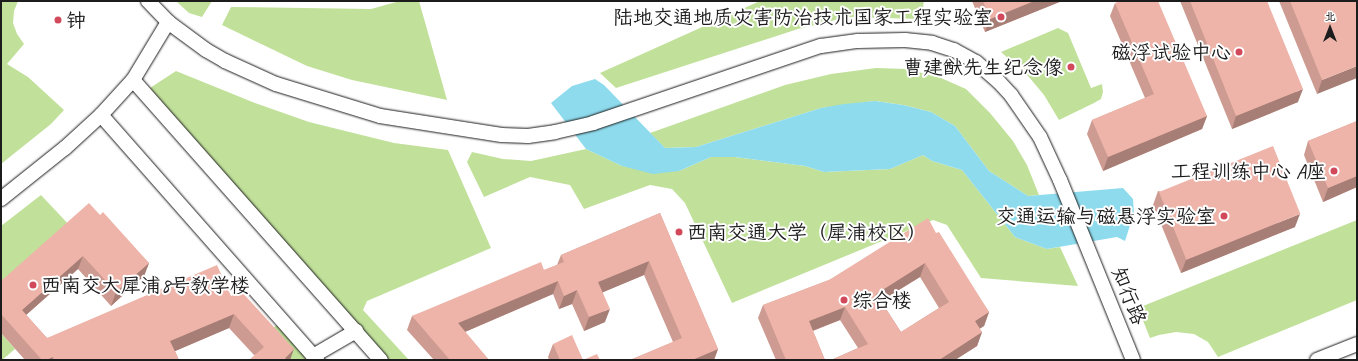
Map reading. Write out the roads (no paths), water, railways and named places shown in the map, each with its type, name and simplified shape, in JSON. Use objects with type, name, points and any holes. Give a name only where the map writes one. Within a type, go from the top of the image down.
[{"type":"street","name":"知行路","points":[[148,1],[168,22],[225,61],[276,84],[380,116],[502,135],[528,136],[555,132],[634,110],[821,46],[858,41],[905,40],[932,43],[954,50],[976,62],[1000,82],[1011,95],[1040,137],[1064,190],[1133,360]]},
{"type":"street","points":[[1,199],[65,148],[101,115],[133,80],[168,22]]},
{"type":"street","points":[[133,80],[381,360]]},
{"type":"street","points":[[101,115],[315,358],[356,331]]},
{"type":"street","points":[[1317,360],[1357,344]]},
{"type":"water","points":[[595,79],[604,85],[665,148],[696,147],[821,108],[875,101],[903,105],[931,112],[955,126],[989,171],[1028,196],[1123,188],[1133,199],[1134,213],[1125,241],[1117,237],[1047,249],[1015,237],[962,170],[932,161],[923,155],[890,169],[824,172],[805,166],[735,157],[711,157],[679,171],[653,174],[622,166],[586,149],[551,103],[572,86]]},
{"type":"place","name":"陆地交通地质灾害防治技术国家工程实验室","points":[[1001,17]]},
{"type":"place","name":"钟","points":[[58,20]]},
{"type":"place","name":"磁浮试验中心","points":[[1239,52]]},
{"type":"place","name":"曹建猷先生纪念像","points":[[1071,67]]},
{"type":"place","name":"工程训练中心 A座","points":[[1334,171]]},
{"type":"place","name":"交通运输与磁悬浮实验室","points":[[1224,216]]},
{"type":"place","name":"西南交通大学（犀浦校区）","points":[[679,232]]},
{"type":"place","name":"西南交大犀浦8号教学楼","points":[[33,285]]},
{"type":"place","name":"综合楼","points":[[844,300]]}]
